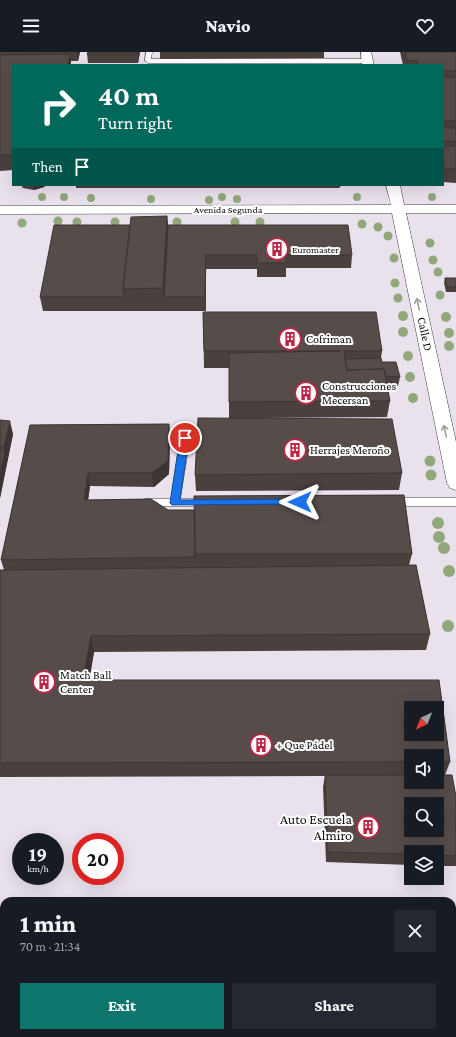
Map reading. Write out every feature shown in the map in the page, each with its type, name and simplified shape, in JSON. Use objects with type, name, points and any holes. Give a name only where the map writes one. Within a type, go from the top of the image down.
[{"type":"street","name":"Calle D","points":[[393,186],[456,483]]},
{"type":"street","name":"Avenida Segunda","points":[[0,210],[456,209]]},
{"type":"lane","points":[[150,52],[148,61],[367,60]]},
{"type":"lane","points":[[175,503],[185,438]]},
{"type":"lane","points":[[378,502],[456,502]]},
{"type":"lane","points":[[135,503],[214,503]]},
{"type":"shaded area","points":[[0,52],[456,52],[456,897],[0,897]]},
{"type":"building","points":[[88,52],[138,52],[138,54],[87,54]]},
{"type":"building","points":[[405,52],[456,52],[456,71],[444,71],[444,64],[418,64],[417,61],[407,61]]},
{"type":"building","points":[[70,54],[68,64],[12,64],[12,155],[0,155],[0,55]]},
{"type":"building","points":[[444,77],[456,77],[456,121],[444,121]]},
{"type":"building","points":[[444,128],[456,128],[456,141],[444,141]]},
{"type":"building","points":[[444,146],[456,146],[456,169],[445,169]]},
{"type":"building","points":[[167,216],[163,288],[123,289],[131,217]]},
{"type":"building","points":[[54,225],[130,225],[123,289],[124,297],[40,297]]},
{"type":"building","points":[[168,225],[348,225],[352,255],[286,255],[287,263],[257,263],[257,255],[206,255],[205,297],[164,297]]},
{"type":"building","points":[[445,278],[456,278],[456,287],[447,287]]},
{"type":"building","points":[[203,312],[376,312],[382,351],[344,351],[347,370],[384,369],[390,401],[229,402],[229,353],[340,351],[204,351]]},
{"type":"building","points":[[381,358],[382,362],[396,362],[400,377],[386,376],[384,369],[347,370],[345,359]]},
{"type":"building","name":"Herrajes Meroño","points":[[198,418],[392,419],[402,473],[195,475]]},
{"type":"building","points":[[0,420],[10,421],[4,447],[0,447]]},
{"type":"building","points":[[169,424],[168,461],[152,473],[88,473],[84,500],[151,499],[168,510],[195,510],[195,557],[1,560],[30,425]]},
{"type":"building","points":[[0,450],[5,450],[0,476]]},
{"type":"building","points":[[404,495],[412,554],[195,554],[194,496]]},
{"type":"building","points":[[416,565],[430,634],[91,636],[83,680],[439,680],[442,701],[404,701],[404,741],[444,741],[444,717],[450,762],[444,762],[444,749],[404,749],[404,762],[0,763],[0,570]]},
{"type":"building","name":"Auto Escuela Almiro","points":[[325,775],[404,775],[404,789],[444,789],[444,775],[452,775],[456,797],[456,856],[444,855],[444,845],[404,845],[404,854],[328,852]]},
{"type":"place","name":"Euromaster","points":[[277,249]]},
{"type":"place","name":"Cofriman","points":[[290,339]]},
{"type":"place","name":"Construcciones Mecersan","points":[[306,393]]},
{"type":"place","name":"Herrajes Meroño","points":[[295,450]]},
{"type":"place","name":"Match Ball Center","points":[[44,682]]},
{"type":"place","name":"+ Que Pádel","points":[[261,745]]},
{"type":"place","name":"Auto Escuela Almiro","points":[[368,827]]},
{"type":"route","points":[[185,438],[175,503],[300,502]]}]
